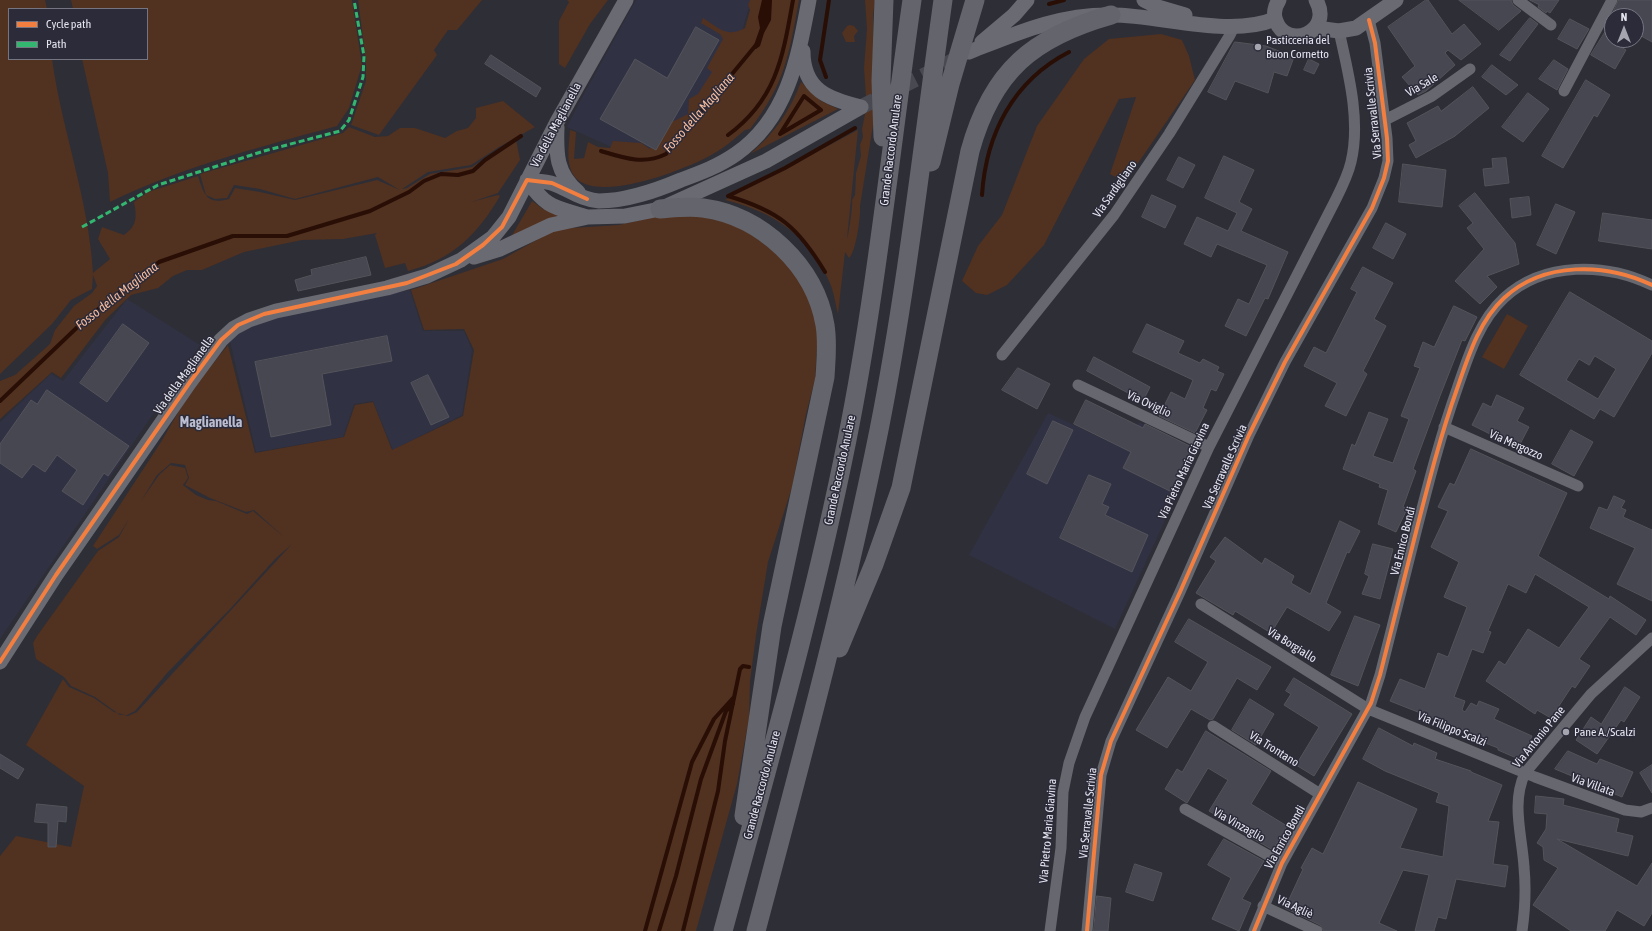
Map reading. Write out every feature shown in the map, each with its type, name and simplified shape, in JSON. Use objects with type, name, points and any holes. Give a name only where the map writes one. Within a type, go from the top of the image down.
[{"type":"highway","points":[[884,0],[881,81],[885,194]]},
{"type":"highway","name":"Grande Raccordo Anulare","points":[[723,931],[798,652],[833,509],[855,398],[912,0]]},
{"type":"highway","points":[[756,931],[817,701],[858,533],[878,435],[911,241],[943,0]]},
{"type":"highway","points":[[911,241],[950,84],[975,0]]},
{"type":"highway","points":[[817,701],[874,564],[901,488],[970,151],[983,111],[1002,79],[1035,48],[1068,29],[1111,15]]},
{"type":"highway","points":[[660,209],[685,207],[713,210],[745,221],[765,233],[785,249],[802,270],[819,304],[825,324],[827,348],[825,377],[772,626],[744,810],[743,858]]},
{"type":"street","name":"Via della Maglianella","points":[[0,662],[56,575],[190,382],[221,340],[231,331],[245,322],[264,314],[407,283],[445,269],[483,245],[502,226],[557,122],[626,0]]},
{"type":"street","points":[[527,180],[552,183],[587,199],[606,201],[650,192],[700,173],[736,154],[758,135],[778,109],[790,85],[803,33],[809,0]]},
{"type":"street","points":[[1027,0],[1004,24],[969,52],[1044,23],[1074,17],[1111,15],[1227,26],[1258,25],[1275,19]]},
{"type":"street","points":[[1144,0],[1166,10],[1227,26]]},
{"type":"street","points":[[1279,0],[1274,11],[1275,19],[1283,31],[1296,36],[1310,33],[1316,28],[1321,14],[1316,0]]},
{"type":"street","points":[[1316,28],[1339,31],[1356,28],[1396,0]]},
{"type":"street","points":[[1518,0],[1550,25]]},
{"type":"street","points":[[1564,91],[1612,0]]},
{"type":"street","name":"Via Serravalle Scrivia","points":[[1087,931],[1101,775],[1108,748],[1180,592],[1249,435],[1285,362],[1376,199],[1384,178],[1388,160],[1385,120],[1375,43],[1369,20]]},
{"type":"street","name":"Via Sardigliano","points":[[1002,355],[1114,215],[1169,134],[1230,36],[1227,26]]},
{"type":"street","name":"Via Pietro Maria Giavina","points":[[1050,931],[1061,848],[1063,792],[1069,763],[1085,717],[1208,447],[1336,199],[1351,162],[1354,144],[1352,104],[1339,31]]},
{"type":"street","points":[[461,260],[500,249],[551,225],[588,217],[625,216],[660,209],[766,161],[861,107],[834,100],[813,85],[805,72],[803,64],[803,33]]},
{"type":"street","name":"Via Sale","points":[[1385,120],[1432,96],[1470,69]]},
{"type":"street","points":[[557,122],[555,146],[558,161],[568,182],[587,199]]},
{"type":"street","points":[[527,180],[539,197],[552,206],[588,217]]},
{"type":"street","name":"Via Enrico Bondi","points":[[1254,931],[1282,863],[1368,709],[1380,675],[1444,427],[1477,336],[1491,313],[1509,294],[1537,279],[1573,269],[1597,270],[1624,274],[1652,284]]},
{"type":"street","name":"Via Oviglio","points":[[1078,385],[1208,447]]},
{"type":"street","name":"Via Mergozzo","points":[[1444,427],[1578,486]]},
{"type":"street","name":"Via Borgiallo","points":[[1201,604],[1368,709]]},
{"type":"street","name":"Via Antonio Pane","points":[[1522,931],[1525,881],[1518,801],[1519,786],[1525,773],[1591,694],[1652,638]]},
{"type":"street","name":"Via Filippo Scalzi","points":[[1368,709],[1525,773]]},
{"type":"street","name":"Via Trontano","points":[[1213,726],[1320,794]]},
{"type":"street","name":"Via Villata","points":[[1525,773],[1630,812],[1641,812],[1652,808]]},
{"type":"street","name":"Via Vinzaglio","points":[[1185,809],[1282,863]]},
{"type":"street","name":"Via Agliè","points":[[1263,906],[1317,931]]},
{"type":"shaded area","points":[[0,0],[45,0],[47,8],[8,8],[8,60],[52,60],[56,86],[81,192],[93,273],[110,259],[98,239],[102,227],[124,235],[134,225],[136,212],[134,202],[148,192],[198,176],[206,195],[200,174],[343,133],[349,127],[375,137],[388,136],[400,128],[415,128],[445,138],[457,131],[468,128],[476,118],[476,108],[503,101],[535,127],[471,165],[428,172],[402,189],[407,188],[430,174],[472,167],[516,139],[520,160],[498,193],[471,202],[498,195],[500,196],[491,210],[473,234],[462,244],[438,260],[408,271],[405,263],[385,268],[375,235],[377,233],[343,239],[302,240],[244,252],[202,270],[187,270],[173,276],[158,288],[131,295],[106,319],[61,378],[52,372],[0,419],[0,381],[15,375],[50,344],[55,330],[74,306],[92,293],[97,286],[93,275],[92,289],[71,300],[52,324],[0,374]],"holes":[[[378,177],[400,190],[377,180],[295,200],[235,188],[229,199],[222,201],[216,201],[206,195],[215,199],[227,198],[234,185],[260,189],[295,199]]]},
{"type":"shaded area","points":[[71,0],[352,0],[362,65],[349,108],[337,126],[250,150],[193,168],[165,178],[110,202],[108,173],[82,60],[148,60],[148,8],[73,8]]},
{"type":"shaded area","points":[[358,0],[482,0],[457,30],[448,30],[434,50],[437,55],[379,135],[351,125],[366,81],[366,61]]},
{"type":"shaded area","points":[[567,0],[608,0],[590,24],[565,68],[559,64],[559,21],[569,2]]},
{"type":"shaded area","points":[[636,0],[751,0],[741,34],[665,147],[651,154],[618,150],[567,127]]},
{"type":"shaded area","points":[[750,0],[799,0],[784,68],[771,98],[750,129],[745,130],[725,146],[706,158],[668,174],[624,185],[604,187],[587,185],[575,177],[569,161],[570,130],[576,132],[574,159],[584,158],[588,142],[598,147],[610,148],[613,141],[641,143],[650,149],[666,125],[688,114],[689,99],[698,94],[712,72],[707,68],[723,39],[720,34],[701,23],[703,18],[718,28],[728,32],[738,31],[745,28],[750,10],[748,5]]},
{"type":"shaded area","points":[[762,0],[772,0],[771,20],[764,33],[760,46],[756,49],[753,48],[760,28],[758,17]]},
{"type":"shaded area","points":[[865,0],[875,0],[873,16],[874,119],[860,206],[858,234],[854,249],[849,258],[845,252],[838,314],[832,289],[821,265],[800,238],[774,219],[758,211],[725,200],[858,130],[847,239],[851,219],[852,200],[855,195],[856,173],[861,156],[860,145],[863,137],[862,129],[868,100],[866,97],[864,68],[867,29]]},
{"type":"shaded area","points":[[847,26],[854,26],[858,31],[854,36],[855,42],[846,42],[842,33]]},
{"type":"shaded area","points":[[1161,34],[1182,40],[1189,56],[1195,80],[1134,169],[1117,178],[1110,174],[1136,97],[1119,99],[1044,245],[1007,285],[987,295],[976,293],[962,281],[978,246],[1002,215],[1037,126],[1084,59],[1109,39]]},
{"type":"shaded area","points":[[801,82],[821,101],[838,109],[750,154],[774,130],[792,103]]},
{"type":"shaded area","points":[[532,201],[543,209],[560,214],[558,217],[511,237]]},
{"type":"shaded area","points":[[691,214],[741,226],[792,266],[814,308],[818,330],[815,379],[806,414],[792,487],[768,562],[750,681],[749,718],[737,784],[696,931],[0,931],[0,856],[16,836],[71,847],[84,786],[26,745],[63,679],[69,687],[94,698],[117,713],[95,697],[71,686],[64,677],[36,659],[33,643],[98,551],[119,537],[129,519],[119,535],[97,549],[93,546],[161,442],[190,392],[228,345],[255,453],[344,437],[355,405],[373,402],[392,450],[463,416],[474,350],[464,329],[424,330],[411,290],[503,259],[556,229],[619,225],[658,216]],"holes":[[[171,463],[185,465],[189,478],[185,485],[210,498],[246,512],[254,510],[284,537],[253,511],[247,514],[216,501],[208,500],[196,495],[183,485],[188,478],[185,468],[170,465],[159,475],[141,501],[157,475]],[[292,544],[137,712],[128,716],[124,715],[135,711],[168,672],[231,608],[275,559]]]},
{"type":"shaded area","points":[[410,290],[423,331],[464,331],[472,350],[462,415],[393,450],[373,401],[354,404],[343,437],[256,452],[230,341],[255,322]]},
{"type":"shaded area","points":[[127,299],[200,345],[0,639],[0,422],[51,374],[63,381]]},
{"type":"shaded area","points":[[1507,314],[1528,326],[1504,369],[1482,357]]},
{"type":"shaded area","points":[[1048,413],[1125,449],[1139,422],[1197,451],[1115,629],[969,555]]},
{"type":"building","points":[[1428,0],[1452,34],[1464,24],[1481,44],[1461,60],[1448,50],[1445,53],[1455,65],[1426,91],[1418,95],[1402,77],[1415,66],[1388,27]]},
{"type":"building","points":[[1459,0],[1511,0],[1513,5],[1521,11],[1499,30]]},
{"type":"building","points":[[1530,0],[1559,0],[1550,13],[1547,11],[1546,13],[1538,7],[1539,5]]},
{"type":"building","points":[[1619,0],[1652,0],[1652,42],[1644,38],[1644,8],[1615,8]]},
{"type":"building","points":[[1530,18],[1538,24],[1510,61],[1500,55]]},
{"type":"building","points":[[1570,19],[1589,29],[1577,49],[1558,39]]},
{"type":"building","points":[[696,27],[719,40],[656,150],[600,119],[635,59],[667,78]]},
{"type":"building","points":[[1604,34],[1604,48],[1622,48],[1626,50],[1615,69],[1591,55]]},
{"type":"building","points":[[1235,42],[1266,46],[1294,57],[1287,76],[1274,72],[1268,93],[1235,81],[1226,100],[1208,92]]},
{"type":"building","points":[[491,55],[541,88],[536,97],[485,64]]},
{"type":"building","points":[[1309,59],[1319,64],[1314,74],[1304,70]]},
{"type":"building","points":[[1554,60],[1568,69],[1557,90],[1539,79]]},
{"type":"building","points":[[1492,65],[1518,85],[1506,95],[1482,77]]},
{"type":"building","points":[[1586,80],[1610,95],[1597,117],[1594,115],[1563,168],[1542,156]]},
{"type":"building","points":[[1473,87],[1489,108],[1455,136],[1416,158],[1409,145],[1416,141],[1407,123],[1438,106],[1441,111]]},
{"type":"building","points":[[1528,93],[1549,109],[1523,142],[1502,127]]},
{"type":"building","points":[[1224,156],[1254,170],[1239,202],[1252,209],[1241,231],[1288,252],[1268,299],[1265,298],[1246,336],[1225,326],[1238,299],[1249,304],[1267,265],[1217,244],[1211,257],[1184,244],[1197,217],[1228,231],[1237,213],[1205,198]]},
{"type":"building","points":[[1179,157],[1195,165],[1183,188],[1167,180]]},
{"type":"building","points":[[1506,158],[1509,183],[1485,186],[1483,169],[1493,168],[1492,159]]},
{"type":"building","points":[[1403,164],[1446,170],[1442,207],[1399,202]]},
{"type":"building","points":[[1475,193],[1515,243],[1519,264],[1487,276],[1497,287],[1480,304],[1455,281],[1484,249],[1467,228],[1473,223],[1459,206]]},
{"type":"building","points":[[1152,195],[1176,206],[1165,228],[1142,217]]},
{"type":"building","points":[[1529,197],[1531,215],[1512,218],[1510,199]]},
{"type":"building","points":[[1556,204],[1575,212],[1556,254],[1537,245]]},
{"type":"building","points":[[1603,213],[1652,220],[1652,249],[1599,241]]},
{"type":"building","points":[[1386,223],[1406,234],[1393,259],[1373,248]]},
{"type":"building","points":[[366,257],[371,275],[298,291],[295,280],[312,275],[311,270]]},
{"type":"building","points":[[1363,267],[1393,283],[1374,319],[1386,326],[1363,371],[1367,374],[1346,416],[1325,406],[1337,383],[1304,366],[1314,347],[1326,353],[1357,292],[1351,289]]},
{"type":"building","points":[[1570,292],[1652,341],[1652,353],[1614,417],[1600,409],[1594,419],[1520,375]],"holes":[[[1595,356],[1616,369],[1598,399],[1566,380],[1579,359],[1589,365]]]},
{"type":"building","points":[[1454,306],[1477,317],[1465,341],[1462,340],[1440,396],[1413,469],[1416,471],[1403,507],[1407,509],[1396,532],[1378,524],[1388,490],[1379,487],[1380,484],[1343,469],[1352,444],[1355,446],[1369,412],[1388,419],[1373,456],[1393,463],[1409,419],[1401,416],[1420,368],[1414,366],[1423,342],[1434,347]]},
{"type":"building","points":[[123,324],[149,343],[107,402],[80,383]]},
{"type":"building","points":[[1147,324],[1184,341],[1178,353],[1200,363],[1203,359],[1219,367],[1217,371],[1224,374],[1216,391],[1211,389],[1203,408],[1207,410],[1195,433],[1159,416],[1171,392],[1185,399],[1193,380],[1133,352]]},
{"type":"building","points":[[387,336],[392,361],[322,374],[331,425],[271,437],[255,362]]},
{"type":"building","points":[[1094,357],[1150,387],[1143,401],[1087,371]]},
{"type":"building","points":[[1018,368],[1050,384],[1037,409],[1002,390]]},
{"type":"building","points":[[428,375],[449,417],[431,425],[411,383]]},
{"type":"building","points":[[47,390],[129,446],[108,476],[104,473],[83,505],[62,491],[77,470],[57,455],[45,472],[33,464],[22,478],[0,463],[0,444],[31,400],[37,404]]},
{"type":"building","points":[[1497,395],[1524,408],[1517,421],[1529,427],[1518,448],[1472,425],[1483,403],[1491,407]]},
{"type":"building","points":[[1086,400],[1143,428],[1145,424],[1198,450],[1176,494],[1123,468],[1131,452],[1074,424]]},
{"type":"building","points":[[1053,421],[1073,430],[1047,484],[1027,474]]},
{"type":"building","points":[[1571,430],[1593,442],[1574,476],[1552,464]]},
{"type":"building","points":[[1471,449],[1567,493],[1538,556],[1609,599],[1610,596],[1646,620],[1636,635],[1610,617],[1579,659],[1590,666],[1575,688],[1572,686],[1551,718],[1537,710],[1535,714],[1486,681],[1499,661],[1505,665],[1528,629],[1559,648],[1589,607],[1535,574],[1526,593],[1508,584],[1488,631],[1491,632],[1483,653],[1472,649],[1454,697],[1465,701],[1462,710],[1465,712],[1471,703],[1477,706],[1479,701],[1499,709],[1494,719],[1532,736],[1521,760],[1498,750],[1498,748],[1465,735],[1466,731],[1390,701],[1400,679],[1425,689],[1438,653],[1448,657],[1467,607],[1444,597],[1459,562],[1431,547],[1448,511],[1438,507],[1450,483],[1454,485]]},
{"type":"building","points":[[1089,475],[1111,484],[1102,504],[1109,507],[1105,515],[1148,535],[1132,572],[1060,538]]},
{"type":"building","points":[[1614,496],[1625,501],[1621,508],[1626,510],[1623,517],[1652,530],[1652,601],[1617,584],[1635,548],[1590,528],[1599,507],[1607,510]]},
{"type":"building","points":[[1340,521],[1360,531],[1349,553],[1347,552],[1326,603],[1341,612],[1329,631],[1287,607],[1271,633],[1235,611],[1233,615],[1196,593],[1216,561],[1210,557],[1225,537],[1262,564],[1265,558],[1294,576],[1291,583],[1310,594]]},
{"type":"building","points":[[1373,544],[1393,549],[1380,599],[1362,594],[1369,576],[1365,574]]},
{"type":"building","points":[[1355,616],[1380,625],[1358,686],[1331,675]]},
{"type":"building","points":[[1189,619],[1271,667],[1257,690],[1237,678],[1213,719],[1210,720],[1191,709],[1167,748],[1136,730],[1168,677],[1191,691],[1208,662],[1175,642]]},
{"type":"building","points":[[1294,678],[1352,714],[1314,776],[1296,765],[1319,727],[1284,705],[1291,694],[1286,691]]},
{"type":"building","points":[[1625,687],[1640,697],[1624,722],[1621,720],[1597,754],[1576,740],[1591,717],[1601,724]]},
{"type":"building","points":[[1250,699],[1274,714],[1256,745],[1232,730]]},
{"type":"building","points":[[1379,728],[1413,746],[1414,743],[1437,753],[1435,759],[1471,771],[1502,785],[1488,821],[1499,822],[1493,864],[1508,866],[1505,887],[1456,879],[1446,919],[1438,917],[1434,931],[1415,931],[1429,875],[1403,870],[1379,923],[1397,931],[1324,931],[1320,925],[1285,908],[1303,869],[1301,868],[1312,848],[1323,854],[1358,782],[1417,809],[1400,848],[1443,857],[1449,806],[1436,802],[1439,793],[1385,771],[1363,759]]},
{"type":"building","points":[[1206,731],[1271,771],[1251,804],[1287,826],[1273,850],[1231,826],[1232,824],[1209,811],[1228,780],[1208,768],[1187,803],[1165,789],[1177,769],[1182,772]]},
{"type":"building","points":[[1568,751],[1597,764],[1600,759],[1633,772],[1622,797],[1555,769]]},
{"type":"building","points":[[0,754],[24,769],[18,779],[0,768]]},
{"type":"building","points":[[1652,765],[1652,793],[1640,773]]},
{"type":"building","points":[[1536,796],[1564,799],[1563,805],[1619,819],[1616,832],[1633,836],[1628,856],[1557,839],[1637,886],[1652,863],[1652,913],[1644,926],[1617,910],[1605,931],[1571,931],[1533,905],[1558,868],[1544,860],[1543,847],[1537,843],[1546,829],[1547,814],[1535,813]]},
{"type":"building","points":[[37,804],[67,807],[66,822],[58,821],[56,847],[48,847],[48,823],[35,822]]},
{"type":"building","points":[[1224,839],[1264,861],[1242,899],[1251,903],[1239,931],[1212,919],[1231,878],[1208,865]]},
{"type":"building","points":[[1135,864],[1162,873],[1153,901],[1126,892]]},
{"type":"building","points":[[1097,896],[1111,898],[1108,931],[1094,931]]},
{"type":"waterway","points":[[728,135],[757,107],[775,75],[786,40],[793,0]]},
{"type":"waterway","points":[[826,77],[820,60],[829,0]]},
{"type":"waterway","points":[[1049,4],[1064,0]]},
{"type":"waterway","name":"Fosso della Magliana","points":[[601,151],[626,158],[642,160],[666,154],[756,45]]},
{"type":"waterway","points":[[982,195],[989,151],[1006,112],[1018,94],[1032,78],[1049,64],[1069,52]]},
{"type":"waterway","points":[[804,96],[821,110],[780,134],[804,96]]},
{"type":"waterway","points":[[825,272],[806,243],[786,223],[761,208],[728,196],[785,168],[855,128]]},
{"type":"waterway","name":"Fosso della Magliana","points":[[0,401],[88,317],[159,262],[233,236],[287,236],[370,211],[409,192],[424,181],[441,174],[458,175],[473,171],[485,160],[521,136]]},
{"type":"waterway","points":[[683,931],[718,791],[725,741],[740,669],[743,666],[749,667]]},
{"type":"waterway","points":[[645,931],[692,762],[714,719],[734,697]]},
{"type":"waterway","points":[[659,931],[676,876],[701,779],[726,711],[733,704]]},
{"type":"tunnel","points":[[861,107],[964,55]]},
{"type":"marked path","points":[[82,227],[158,185],[264,151],[340,131],[349,120],[363,77],[364,56],[354,0]]},
{"type":"cycle path","points":[[1087,931],[1101,775],[1111,741],[1180,592],[1249,435],[1285,362],[1372,208],[1384,178],[1388,161],[1387,138],[1375,43],[1369,20]]},
{"type":"cycle path","points":[[0,662],[56,575],[190,382],[221,340],[238,325],[264,314],[407,283],[456,264],[483,245],[502,227],[527,180],[552,183],[587,199]]},
{"type":"cycle path","points":[[1254,931],[1282,863],[1371,703],[1380,675],[1426,493],[1446,423],[1470,352],[1481,328],[1495,307],[1520,286],[1538,277],[1556,272],[1576,269],[1596,270],[1634,278],[1652,285]]},
{"type":"place","name":"Pasticceria del Buon Cornetto","points":[[1258,47]]},
{"type":"place","name":"Pane A./Scalzi","points":[[1566,732]]},
{"type":"district","name":"Maglianella","points":[[211,423]]}]
